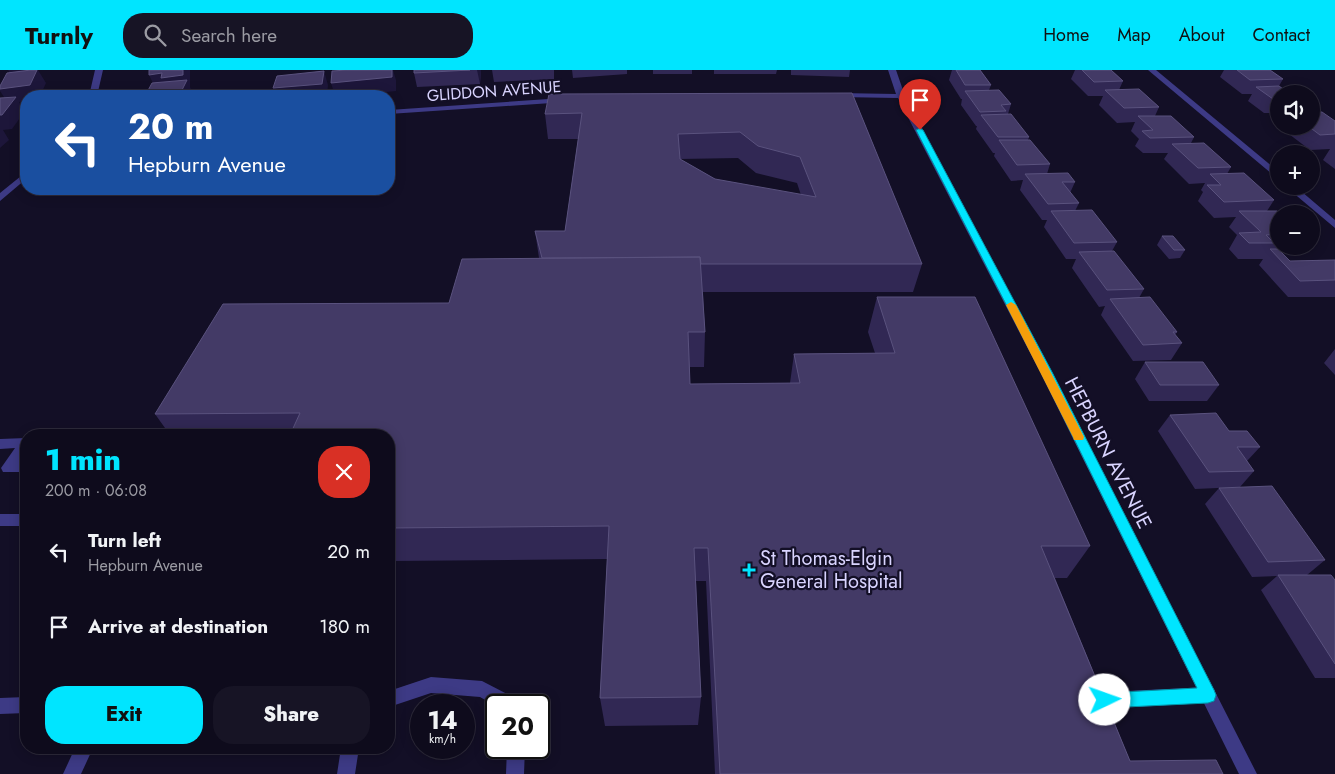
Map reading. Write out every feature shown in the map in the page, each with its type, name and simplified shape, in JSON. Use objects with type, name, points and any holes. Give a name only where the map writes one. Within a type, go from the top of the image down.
[{"type":"street","points":[[94,90],[98,70]]},
{"type":"street","name":"HEPBURN AVENUE","points":[[892,70],[902,96],[1046,372],[1248,774]]},
{"type":"street","points":[[1152,70],[1270,169]]},
{"type":"street","points":[[832,95],[902,96]]},
{"type":"street","name":"GLIDDON AVENUE","points":[[395,112],[575,99]]},
{"type":"street","points":[[0,198],[20,180]]},
{"type":"street","points":[[1300,195],[1335,225]]},
{"type":"street","points":[[0,444],[20,443]]},
{"type":"street","points":[[20,451],[8,468],[20,468]]},
{"type":"street","points":[[0,520],[20,520]]},
{"type":"street","points":[[395,697],[432,685],[482,689],[491,694]]},
{"type":"street","points":[[1116,728],[1105,700],[1208,695]]},
{"type":"street","points":[[0,706],[20,705]]},
{"type":"street","points":[[72,774],[81,754]]},
{"type":"street","points":[[346,774],[349,754]]},
{"type":"street","points":[[515,774],[516,759]]},
{"type":"building","points":[[37,70],[30,85],[0,89],[7,73]]},
{"type":"building","points":[[149,70],[183,70],[183,75],[161,78],[162,73],[149,75]]},
{"type":"building","points":[[392,70],[392,77],[331,83],[332,71]]},
{"type":"building","points":[[414,70],[470,70],[414,73]]},
{"type":"building","points":[[956,70],[980,70],[991,85],[965,85]]},
{"type":"building","points":[[1082,70],[1111,70],[1123,81],[1094,82]]},
{"type":"building","points":[[1237,70],[1270,70],[1283,79],[1250,80]]},
{"type":"building","points":[[324,71],[322,84],[273,88],[277,76]]},
{"type":"building","points":[[187,80],[182,90],[148,90],[152,83]]},
{"type":"building","points":[[1270,86],[1270,97],[1256,87]]},
{"type":"building","points":[[1139,89],[1159,107],[1124,108],[1105,90]]},
{"type":"building","points":[[999,90],[1011,104],[1001,105],[1006,111],[980,112],[965,91]]},
{"type":"building","points":[[852,93],[922,264],[701,264],[700,257],[542,258],[535,231],[565,231],[582,113],[545,114],[549,94]],"holes":[[[740,132],[758,146],[800,157],[816,197],[715,179],[680,159],[678,134]]]},
{"type":"building","points":[[16,97],[2,115],[0,115],[0,98]]},
{"type":"building","points":[[1320,112],[1335,121],[1335,134],[1320,135]]},
{"type":"building","points":[[1011,114],[1029,137],[998,137],[981,115]]},
{"type":"building","points":[[1138,116],[1171,116],[1194,137],[1150,138],[1142,131],[1153,130]]},
{"type":"building","points":[[999,140],[1030,140],[1050,164],[1017,165]]},
{"type":"building","points":[[1204,143],[1231,167],[1198,168],[1172,144]]},
{"type":"building","points":[[1068,173],[1075,182],[1062,182],[1079,203],[1048,204],[1025,174]]},
{"type":"building","points":[[1244,173],[1274,200],[1224,202],[1207,185],[1221,185],[1210,174]]},
{"type":"building","points":[[1092,210],[1117,242],[1074,243],[1051,211]]},
{"type":"building","points":[[1239,211],[1270,211],[1270,235],[1266,235],[1270,239],[1270,243],[1249,243],[1239,233],[1261,232]]},
{"type":"building","points":[[1162,236],[1173,236],[1185,250],[1174,250]]},
{"type":"building","points":[[1114,251],[1144,289],[1107,290],[1079,252]]},
{"type":"building","points":[[1276,255],[1284,255],[1290,261],[1335,260],[1335,280],[1300,281]]},
{"type":"building","points":[[700,257],[705,332],[688,332],[690,384],[800,383],[794,354],[895,353],[877,297],[975,297],[1090,546],[1041,546],[1130,761],[1216,760],[1223,774],[720,774],[708,548],[694,548],[701,697],[600,698],[609,526],[395,528],[395,429],[293,429],[300,413],[155,414],[223,304],[449,303],[462,259]]},
{"type":"building","points":[[1150,297],[1177,332],[1173,332],[1182,343],[1143,345],[1110,299]]},
{"type":"building","points":[[1145,362],[1203,362],[1219,385],[1160,385]]},
{"type":"building","points":[[1216,413],[1229,431],[1247,431],[1260,447],[1237,447],[1254,471],[1209,472],[1170,415]]},
{"type":"building","points":[[1272,486],[1325,560],[1268,562],[1219,488]]},
{"type":"building","points":[[1278,575],[1331,575],[1335,580],[1335,664]]},
{"type":"slow traffic","points":[[1011,305],[1078,437]]},
{"type":"place","name":"St Thomas-Elgin General Hospital","points":[[749,570]]},
{"type":"route","points":[[920,130],[1046,372],[1208,695],[1105,700]]}]
